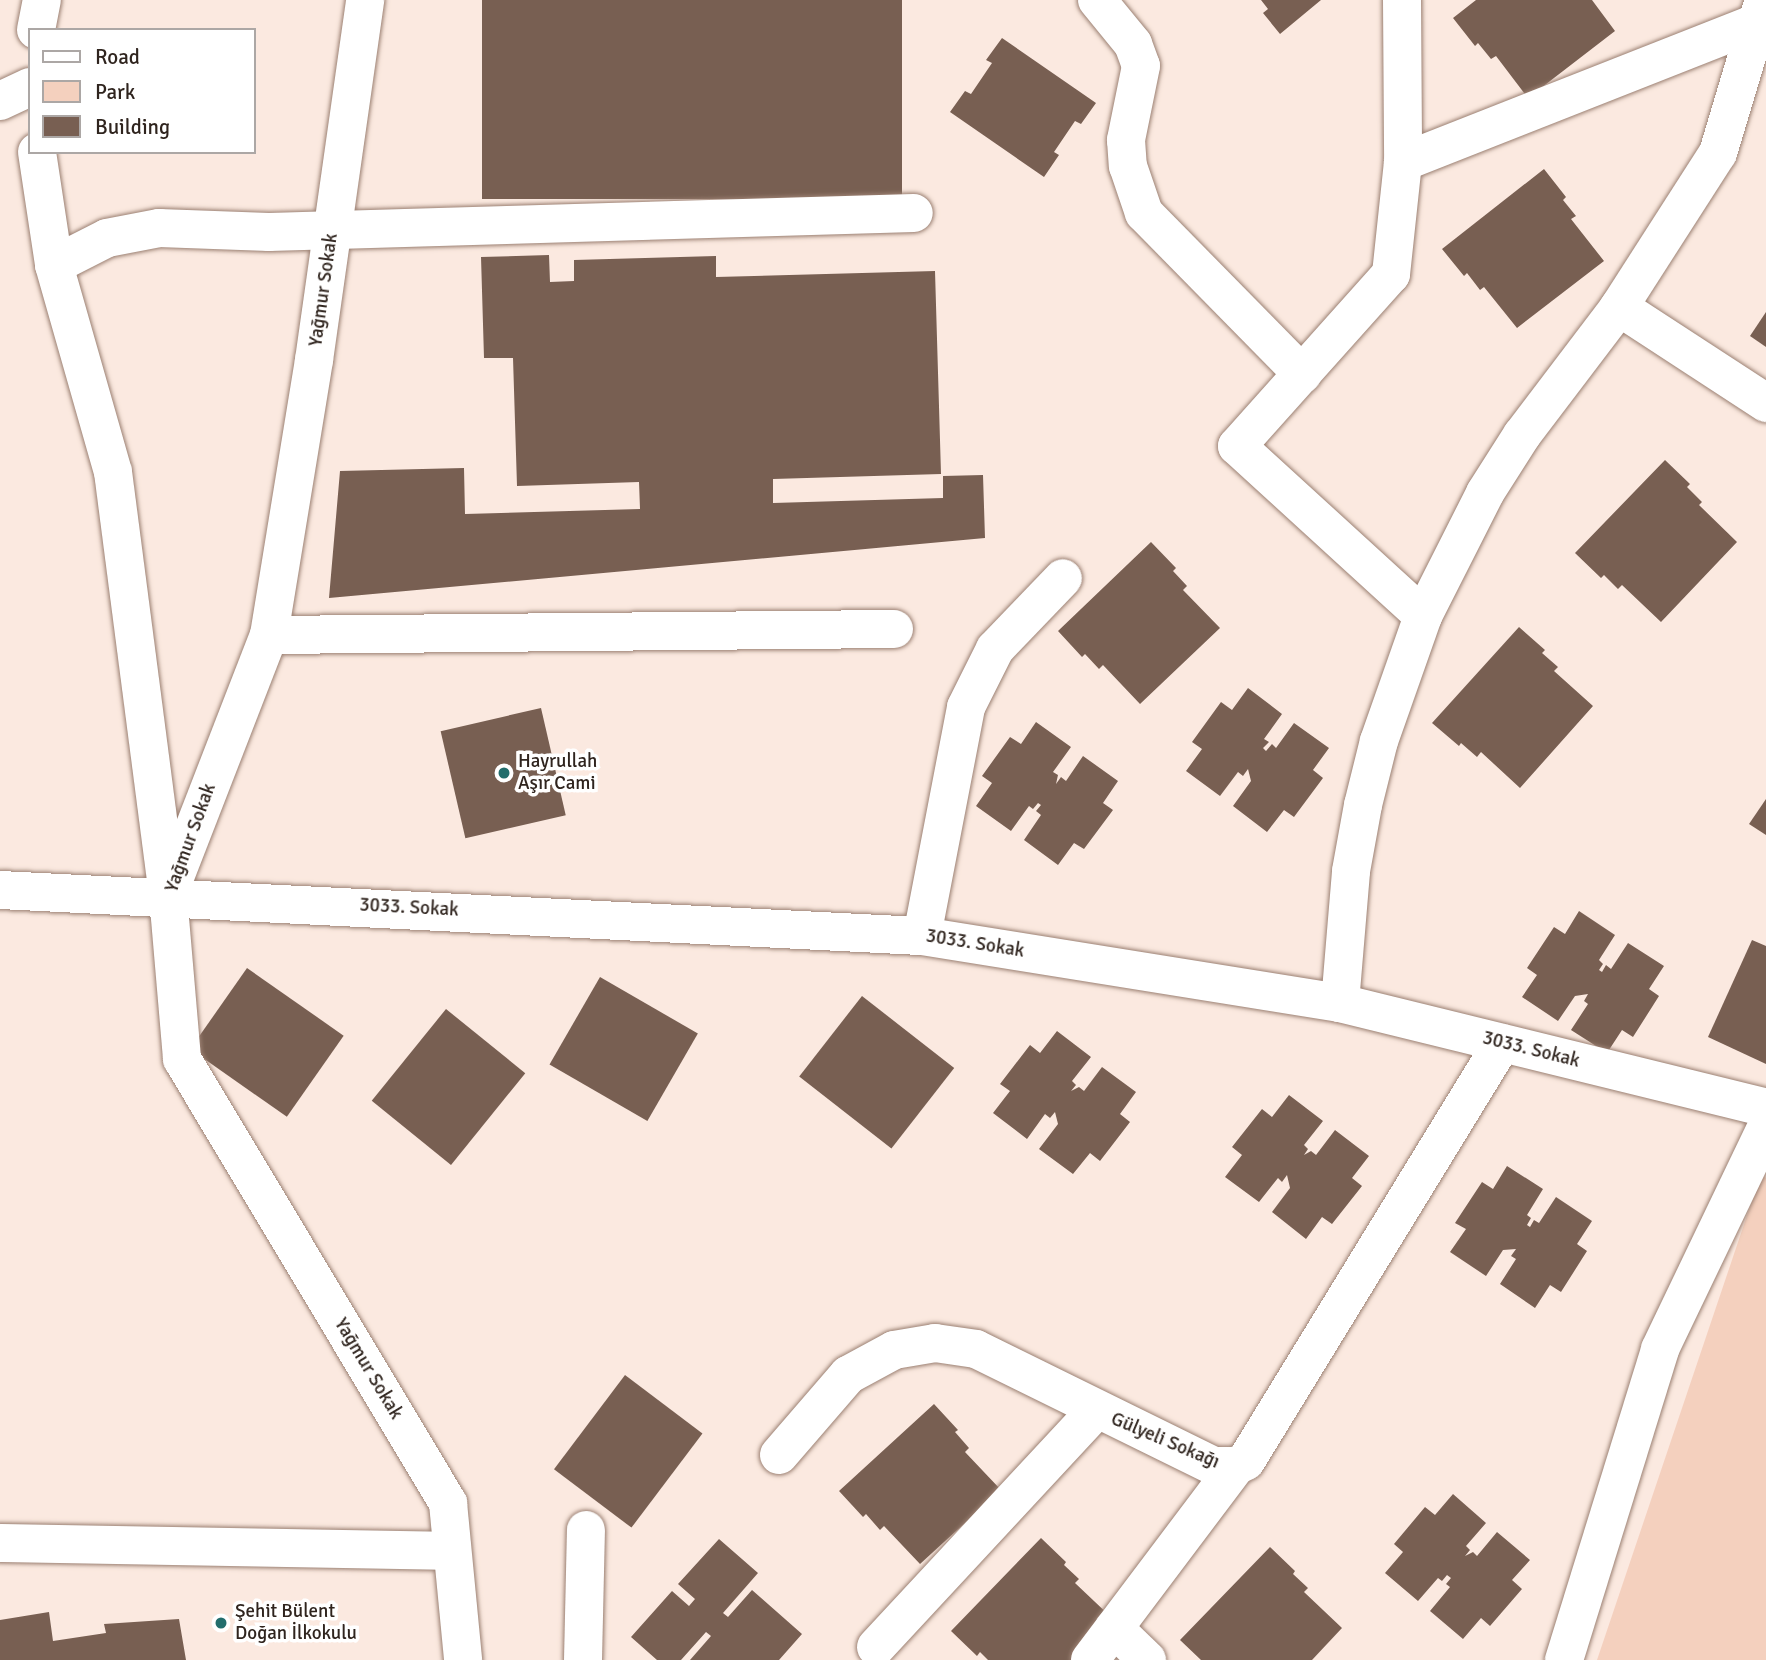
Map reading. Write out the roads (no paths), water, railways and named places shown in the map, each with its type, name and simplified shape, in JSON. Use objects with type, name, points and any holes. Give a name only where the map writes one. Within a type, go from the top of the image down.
[{"type":"street","points":[[36,28],[42,0]]},
{"type":"street","name":"Yağmur Sokak","points":[[365,0],[269,635],[168,895],[182,1059],[447,1503],[463,1660]]},
{"type":"street","points":[[1097,0],[1133,44],[1141,66],[1126,140],[1131,178],[1144,213],[1302,374]]},
{"type":"street","points":[[1402,0],[1404,162],[1391,274],[1237,446],[1423,615]]},
{"type":"street","points":[[1404,162],[1762,11]]},
{"type":"street","points":[[1340,1003],[1343,937],[1363,805],[1379,741],[1423,615],[1485,493],[1522,435],[1619,307],[1717,153],[1762,11]]},
{"type":"street","points":[[0,101],[28,88]]},
{"type":"street","points":[[37,154],[54,265],[113,472],[168,895]]},
{"type":"street","points":[[54,265],[80,250],[136,230],[182,227],[332,230],[914,213]]},
{"type":"street","points":[[1619,307],[1766,404]]},
{"type":"street","points":[[922,936],[966,707],[995,649],[1063,578]]},
{"type":"street","points":[[269,635],[894,629]]},
{"type":"street","name":"3033. Sokak","points":[[0,890],[168,895],[922,936],[1340,1003],[1766,1108]]},
{"type":"street","name":"Gülyeli Sokağı","points":[[779,1455],[848,1375],[870,1360],[915,1345],[976,1349],[1213,1466],[1236,1466],[1254,1454],[1502,1043]]},
{"type":"street","points":[[1564,1660],[1660,1349],[1766,1128]]},
{"type":"street","points":[[877,1656],[1096,1410]]},
{"type":"street","points":[[1090,1660],[1236,1466]]},
{"type":"street","points":[[583,1660],[586,1530]]},
{"type":"street","points":[[0,1543],[452,1551]]},
{"type":"street","points":[[1114,1628],[1147,1660]]},
{"type":"place","name":"Hayrullah Aşır Cami","points":[[504,773]]},
{"type":"place","name":"Şehit Bülent Doğan İlkokulu","points":[[221,1623]]}]
